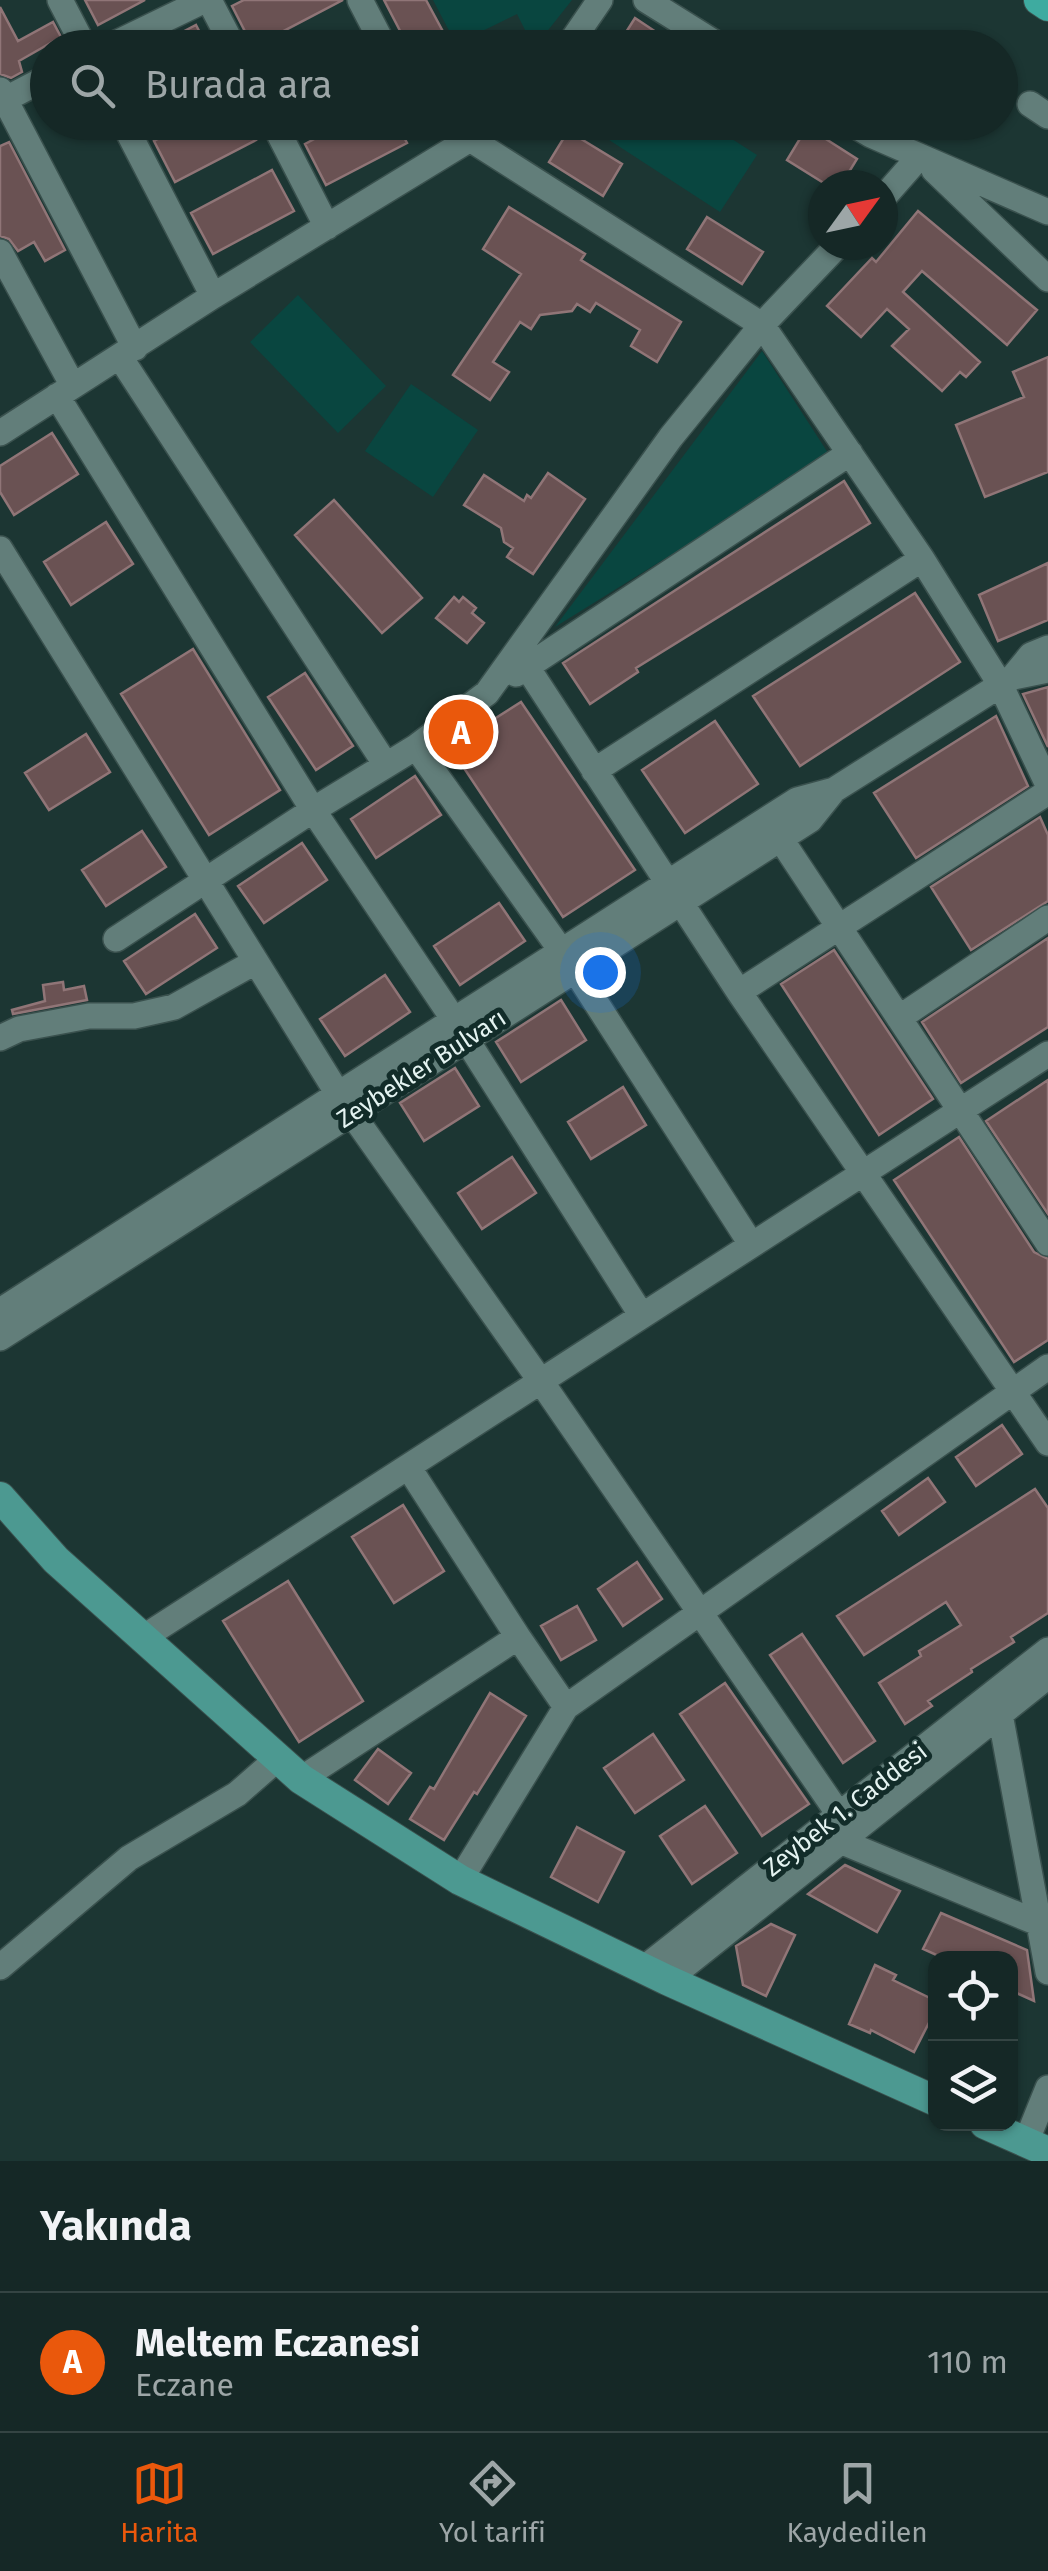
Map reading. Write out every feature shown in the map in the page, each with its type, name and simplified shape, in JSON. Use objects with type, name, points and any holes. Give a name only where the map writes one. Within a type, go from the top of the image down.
[{"type":"highway","points":[[1038,0],[1048,6]]},
{"type":"main road","points":[[0,1497],[56,1560],[301,1779],[460,1880],[655,1974],[928,2097]]},
{"type":"main road","points":[[1001,2131],[1037,2147]]},
{"type":"street","points":[[60,0],[76,30]]},
{"type":"street","points":[[144,30],[207,0],[224,30]]},
{"type":"street","points":[[360,0],[376,30]]},
{"type":"street","points":[[579,30],[600,0]]},
{"type":"street","points":[[646,0],[694,30]]},
{"type":"street","points":[[30,85],[2,97],[127,353],[386,766]]},
{"type":"street","points":[[133,140],[213,296]]},
{"type":"street","points":[[282,140],[327,227]]},
{"type":"street","points":[[2,426],[127,353],[468,140]]},
{"type":"street","points":[[472,140],[762,325],[1006,680],[1048,789],[739,992]]},
{"type":"street","points":[[886,140],[1048,212]]},
{"type":"street","points":[[898,180],[919,156]]},
{"type":"street","points":[[919,156],[1048,279]]},
{"type":"street","points":[[0,252],[65,391],[313,810],[460,1030],[642,1316]]},
{"type":"street","points":[[487,693],[671,437],[762,325],[824,260]]},
{"type":"street","points":[[116,940],[416,747],[487,693],[850,453]]},
{"type":"street","points":[[0,548],[344,1104],[542,1383],[838,1814]]},
{"type":"street","points":[[594,770],[922,559]]},
{"type":"street","name":"Zeybekler Bulvarı","points":[[0,1338],[119,1248],[674,892],[797,800],[834,790],[1006,680],[1032,655],[1048,648]]},
{"type":"street","points":[[527,666],[739,992],[1048,1443]]},
{"type":"street","name":"Zeybekler Bulvarı","points":[[1006,680],[1048,670]]},
{"type":"street","points":[[416,747],[568,960],[751,1244]]},
{"type":"street","name":"Zeybekler Bulvarı","points":[[674,892],[810,820],[834,790]]},
{"type":"street","points":[[780,838],[1048,1243]]},
{"type":"street","points":[[899,1018],[1048,918]]},
{"type":"street","points":[[0,1038],[20,1029],[89,1016],[134,1016],[174,1007],[255,962]]},
{"type":"street","points":[[144,1637],[1048,1054]]},
{"type":"street","name":"Zeybekler Bulvarı","points":[[0,1311],[119,1248]]},
{"type":"street","points":[[460,1880],[566,1707],[1048,1367]]},
{"type":"street","points":[[410,1468],[566,1707]]},
{"type":"street","points":[[301,1779],[518,1637]]},
{"type":"street","name":"Zeybek 1. Caddesi","points":[[655,1974],[838,1814],[1048,1650]]},
{"type":"street","name":"Zeybek 1. Caddesi","points":[[655,1974],[840,1841],[1048,1676]]},
{"type":"street","points":[[1000,1714],[1048,1972]]},
{"type":"street","points":[[0,1968],[130,1858],[237,1794],[276,1760]]},
{"type":"street","points":[[840,1841],[1038,1923]]},
{"type":"street","points":[[1037,2147],[1048,2088]]},
{"type":"green space","points":[[433,0],[572,0],[548,30],[525,30],[517,14],[484,30],[449,30]]},
{"type":"green space","points":[[609,140],[734,140],[757,155],[720,212]]},
{"type":"green space","points":[[298,295],[386,386],[338,433],[250,342]]},
{"type":"green space","points":[[762,351],[830,456],[555,627]]},
{"type":"green space","points":[[411,384],[478,430],[433,497],[365,451]]},
{"type":"building","points":[[85,0],[145,0],[98,25]]},
{"type":"building","points":[[244,0],[343,0],[286,30],[244,30],[232,6]]},
{"type":"building","points":[[384,0],[426,0],[442,30],[400,30]]},
{"type":"building","points":[[0,7],[18,41],[30,34],[30,55],[19,61],[22,72],[11,78],[0,74]]},
{"type":"building","points":[[635,18],[653,30],[627,30]]},
{"type":"building","points":[[53,22],[57,30],[38,30]]},
{"type":"building","points":[[156,140],[256,140],[175,182]]},
{"type":"building","points":[[312,140],[407,143],[326,185],[305,144]]},
{"type":"building","points":[[562,140],[583,140],[622,164],[603,196],[549,162]]},
{"type":"building","points":[[799,140],[827,140],[857,159],[850,170],[808,170],[808,173],[787,160]]},
{"type":"building","points":[[9,142],[65,250],[45,261],[34,242],[18,251],[9,239],[0,236],[0,146]]},
{"type":"building","points":[[272,170],[294,211],[213,254],[191,213]]},
{"type":"building","points":[[509,207],[585,254],[581,260],[681,322],[657,362],[631,346],[640,330],[596,303],[590,312],[577,304],[572,311],[540,315],[531,329],[520,322],[493,362],[509,372],[490,400],[453,375],[521,274],[483,249]]},
{"type":"building","points":[[918,211],[1037,310],[1007,345],[922,271],[903,292],[980,362],[966,377],[960,372],[942,391],[892,346],[909,329],[887,309],[861,337],[827,306],[870,260],[898,260],[898,235]]},
{"type":"building","points":[[707,217],[763,252],[742,284],[687,249]]},
{"type":"building","points":[[1048,357],[1048,472],[985,497],[956,425],[1024,397],[1013,372]]},
{"type":"building","points":[[52,433],[78,474],[14,515],[0,492],[0,466]]},
{"type":"building","points":[[548,473],[585,499],[533,574],[507,557],[513,548],[504,542],[501,528],[464,505],[484,475],[524,501],[527,495],[531,498]]},
{"type":"building","points":[[844,481],[870,523],[636,668],[638,672],[590,704],[563,663]]},
{"type":"building","points":[[334,500],[422,598],[382,633],[295,535]]},
{"type":"building","points":[[106,522],[133,564],[71,605],[44,562]]},
{"type":"building","points":[[1048,563],[1048,620],[998,641],[979,595]]},
{"type":"building","points":[[915,593],[960,662],[800,766],[753,696]]},
{"type":"building","points":[[454,597],[459,602],[463,597],[476,608],[472,613],[484,623],[467,643],[436,618]]},
{"type":"building","points":[[193,649],[280,790],[209,835],[121,694]]},
{"type":"building","points":[[305,673],[353,746],[316,770],[268,697]]},
{"type":"building","points":[[1048,687],[1048,747],[1023,694]]},
{"type":"building","points":[[521,702],[635,870],[563,917],[450,747]]},
{"type":"building","points":[[996,716],[1028,786],[916,858],[874,793]]},
{"type":"building","points":[[715,721],[758,784],[685,833],[642,770]]},
{"type":"building","points":[[86,734],[110,772],[49,810],[25,773]]},
{"type":"building","points":[[415,776],[441,815],[376,858],[351,819]]},
{"type":"building","points":[[1040,817],[1048,835],[1048,901],[971,950],[931,887]]},
{"type":"building","points":[[142,831],[166,867],[106,906],[82,870]]},
{"type":"building","points":[[302,843],[327,880],[264,923],[238,886]]},
{"type":"building","points":[[499,903],[525,941],[460,985],[434,946]]},
{"type":"building","points":[[195,914],[217,948],[146,994],[124,961]]},
{"type":"building","points":[[1048,938],[1048,1027],[961,1083],[922,1022]]},
{"type":"building","points":[[834,950],[933,1099],[879,1135],[781,984]]},
{"type":"building","points":[[385,975],[410,1012],[345,1056],[320,1019]]},
{"type":"building","points":[[63,982],[64,990],[84,986],[87,1000],[13,1014],[12,1010],[45,1001],[43,985]]},
{"type":"building","points":[[561,1000],[586,1040],[521,1082],[496,1042]]},
{"type":"building","points":[[455,1068],[479,1106],[424,1141],[400,1103]]},
{"type":"building","points":[[1048,1080],[1048,1214],[986,1121]]},
{"type":"building","points":[[623,1087],[646,1125],[591,1159],[568,1122]]},
{"type":"building","points":[[959,1137],[1034,1252],[1048,1259],[1048,1340],[1014,1362],[894,1180]]},
{"type":"building","points":[[512,1157],[536,1193],[482,1229],[458,1193]]},
{"type":"building","points":[[1002,1425],[1022,1454],[976,1486],[956,1457]]},
{"type":"building","points":[[928,1478],[945,1502],[899,1535],[882,1511]]},
{"type":"building","points":[[1035,1489],[1048,1508],[1048,1613],[1011,1637],[1014,1642],[928,1701],[932,1706],[905,1724],[879,1683],[921,1656],[919,1651],[961,1625],[946,1602],[864,1655],[837,1616]]},
{"type":"building","points":[[403,1505],[444,1571],[394,1603],[352,1537]]},
{"type":"building","points":[[637,1562],[662,1599],[623,1626],[598,1589]]},
{"type":"building","points":[[288,1581],[363,1701],[299,1742],[223,1621]]},
{"type":"building","points":[[577,1606],[596,1640],[561,1660],[541,1626]]},
{"type":"building","points":[[802,1634],[875,1741],[843,1763],[770,1655]]},
{"type":"building","points":[[725,1683],[809,1804],[762,1836],[680,1714]]},
{"type":"building","points":[[490,1693],[526,1716],[444,1840],[410,1819],[430,1787],[434,1789]]},
{"type":"building","points":[[653,1734],[684,1780],[635,1813],[604,1768]]},
{"type":"building","points":[[378,1749],[411,1773],[388,1804],[355,1780]]},
{"type":"building","points":[[705,1806],[737,1853],[692,1884],[660,1836]]},
{"type":"building","points":[[577,1827],[624,1852],[598,1902],[551,1877]]},
{"type":"building","points":[[845,1865],[900,1891],[877,1932],[808,1894]]},
{"type":"building","points":[[941,1913],[1027,1950],[1034,2001],[1018,1994],[1018,1951],[923,1949]]},
{"type":"building","points":[[771,1924],[795,1935],[766,1996],[743,1985],[736,1946]]},
{"type":"building","points":[[875,1965],[896,1975],[893,1980],[928,1997],[928,2025],[914,2052],[871,2030],[870,2033],[849,2024]]},
{"type":"place","name":"Meltem Eczanesi","points":[[461,732]]}]
